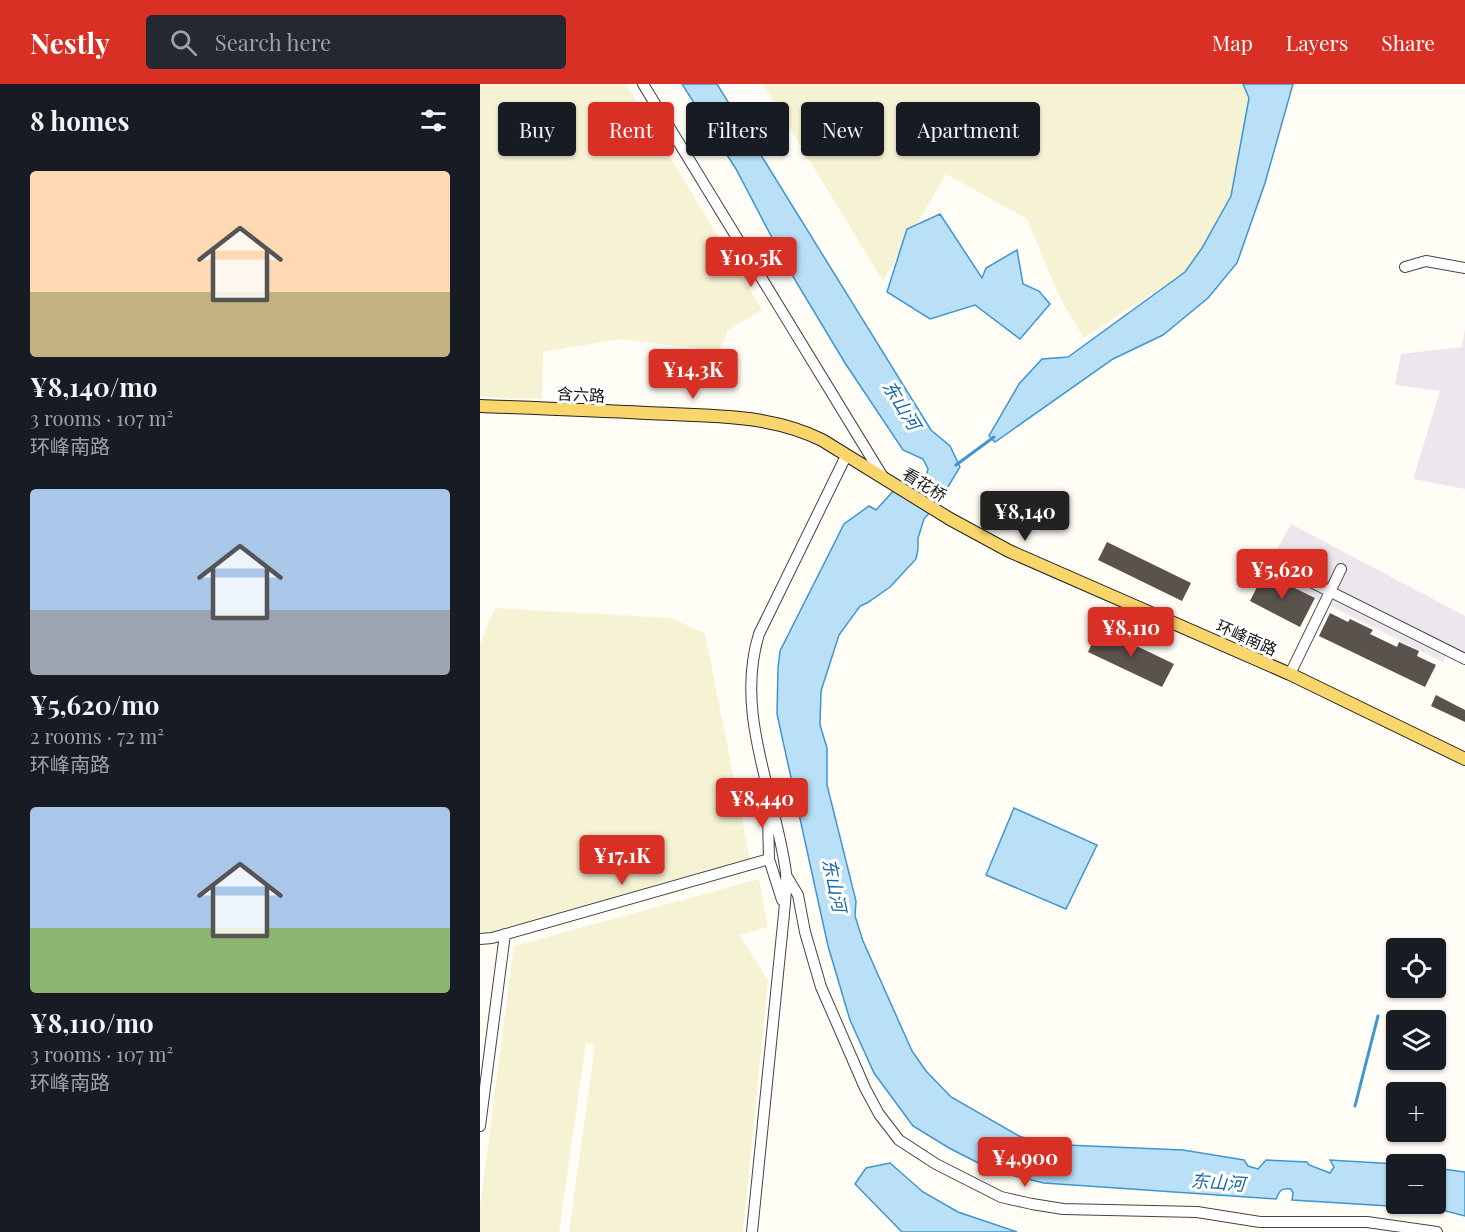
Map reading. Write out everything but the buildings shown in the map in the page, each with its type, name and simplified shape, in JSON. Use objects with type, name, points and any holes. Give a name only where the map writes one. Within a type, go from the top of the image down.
[{"type":"main road","name":"含六路","points":[[480,406],[760,420],[804,431],[883,477]]},
{"type":"main road","name":"看花桥","points":[[883,477],[950,519]]},
{"type":"main road","name":"环峰南路","points":[[950,519],[1009,551],[1290,674],[1465,759]]},
{"type":"street","points":[[643,84],[883,477]]},
{"type":"street","points":[[1405,267],[1426,261],[1465,268]]},
{"type":"street","points":[[752,1232],[786,875],[753,713],[754,649],[759,634],[846,456]]},
{"type":"street","points":[[1283,568],[1465,658]]},
{"type":"street","points":[[1290,674],[1341,569]]},
{"type":"street","points":[[768,791],[769,859],[784,909]]},
{"type":"street","points":[[480,939],[505,934],[769,859]]},
{"type":"street","points":[[786,875],[798,895],[805,932],[821,987],[865,1088],[879,1114],[899,1140],[936,1164],[1001,1197],[1063,1209],[1197,1212],[1260,1222],[1367,1222],[1437,1232]]},
{"type":"street","points":[[480,1126],[505,934]]},
{"type":"shaded area","points":[[480,84],[626,84],[637,102],[588,102],[588,156],[669,156],[762,310],[728,330],[719,351],[622,339],[543,352],[542,399],[480,397]]},
{"type":"shaded area","points":[[763,84],[1252,84],[1231,196],[1202,248],[1185,272],[1084,338],[1060,298],[1027,219],[946,174],[883,281],[807,156],[884,156],[884,102],[801,102],[801,146],[789,127],[789,102],[774,102]]},
{"type":"shaded area","points":[[1465,329],[1465,489],[1413,479],[1440,391],[1395,385],[1401,354],[1462,347]]},
{"type":"shaded area","points":[[1291,524],[1465,616],[1465,662],[1447,653],[1443,662],[1264,573]]},
{"type":"shaded area","points":[[495,608],[670,618],[705,633],[750,860],[480,938],[480,644]]},
{"type":"shaded area","points":[[759,879],[768,927],[739,935],[768,980],[743,1232],[569,1232],[595,1045],[586,1043],[559,1232],[480,1232],[480,1207],[514,946]]},
{"type":"water","points":[[682,84],[717,84],[728,102],[693,102]]},
{"type":"water","points":[[1243,84],[1293,84],[1265,183],[1237,263],[1208,298],[1163,335],[1113,359],[995,442],[989,436],[1019,384],[1042,359],[1068,357],[1185,272],[1202,248],[1231,196],[1249,98]]},
{"type":"water","name":"东山河","points":[[728,156],[762,156],[931,430],[950,446],[960,467],[940,500],[924,519],[918,538],[916,559],[890,587],[860,606],[839,635],[821,691],[820,725],[827,748],[827,785],[856,901],[855,916],[863,941],[912,1051],[926,1071],[951,1097],[1019,1136],[1043,1144],[1183,1150],[1244,1160],[1248,1166],[1258,1169],[1266,1160],[1307,1162],[1309,1165],[1330,1173],[1334,1167],[1330,1160],[1386,1163],[1386,1206],[1292,1200],[1291,1189],[1281,1190],[1276,1199],[1044,1183],[994,1171],[913,1126],[874,1073],[850,1020],[828,946],[777,714],[778,668],[780,651],[844,524],[869,506],[876,510],[907,476],[926,477],[928,469],[923,459],[903,450],[845,363],[789,270]]},
{"type":"water","points":[[940,214],[982,278],[986,268],[1017,250],[1023,284],[1039,291],[1050,304],[1020,339],[975,305],[930,319],[887,292],[907,229]]},
{"type":"water","points":[[1014,808],[1097,845],[1066,909],[986,875]]},
{"type":"water","points":[[890,1163],[923,1192],[958,1212],[1017,1232],[902,1232],[855,1184],[866,1168]]},
{"type":"water","points":[[1446,1169],[1465,1172],[1465,1216],[1446,1211]]},
{"type":"waterway","points":[[956,465],[994,437]]},
{"type":"waterway","points":[[1355,1106],[1378,1016]]}]
